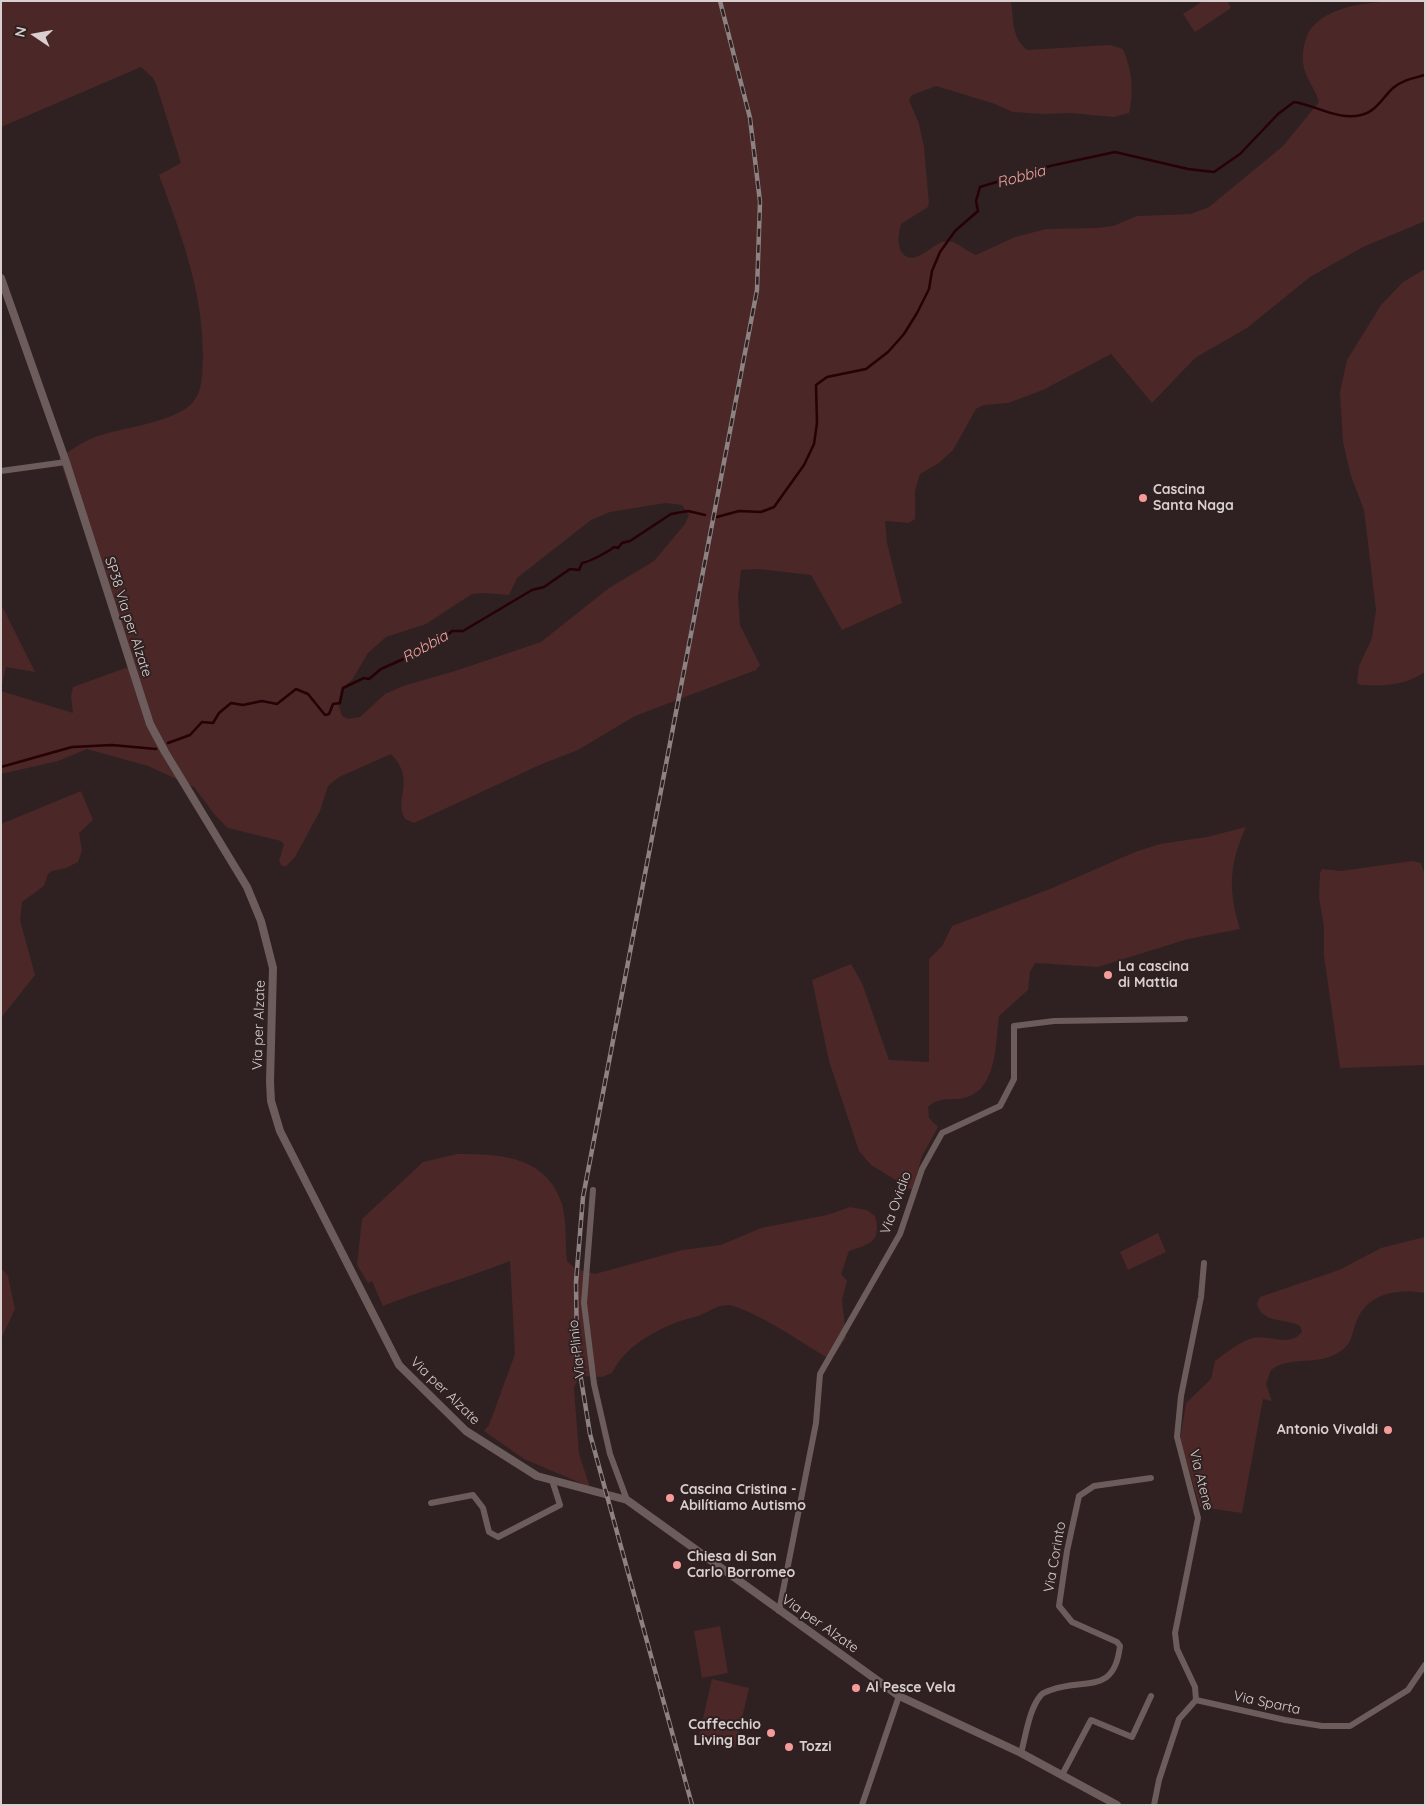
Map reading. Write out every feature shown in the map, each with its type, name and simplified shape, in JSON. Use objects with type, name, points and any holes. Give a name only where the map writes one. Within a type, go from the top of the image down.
[{"type":"street","name":"SP38 Via per Alzate","points":[[1,278],[66,462],[150,724],[247,887],[269,946]]},
{"type":"street","points":[[1,471],[66,462]]},
{"type":"street","name":"Via per Alzate","points":[[269,946],[274,991],[270,1082],[275,1117],[280,1131],[399,1365],[466,1431],[537,1476],[627,1500],[779,1611],[900,1696],[1021,1753],[1117,1805]]},
{"type":"street","name":"Via Ovidio","points":[[779,1611],[816,1423],[820,1374],[900,1234],[922,1169],[942,1133],[1000,1106],[1014,1079],[1014,1026],[1054,1021],[1185,1019]]},
{"type":"street","name":"Via Plinio","points":[[593,1190],[584,1303],[594,1384],[610,1454],[627,1500]]},
{"type":"street","name":"Via Atene","points":[[1196,1700],[1195,1688],[1177,1650],[1176,1633],[1198,1518],[1177,1437],[1181,1396],[1201,1297],[1204,1263]]},
{"type":"street","name":"Via Corinto","points":[[1021,1753],[1034,1708],[1042,1694],[1056,1688],[1093,1683],[1112,1674],[1118,1662],[1120,1646],[1117,1642],[1072,1622],[1059,1606],[1066,1551],[1079,1496],[1094,1486],[1151,1478]]},
{"type":"street","points":[[431,1503],[473,1495],[483,1508],[488,1532],[498,1537],[560,1505],[552,1480]]},
{"type":"street","name":"Via Sparta","points":[[1196,1700],[1294,1722],[1322,1726],[1350,1726],[1408,1690],[1425,1665]]},
{"type":"street","points":[[862,1805],[900,1696]]},
{"type":"street","points":[[1062,1775],[1091,1720],[1132,1737],[1151,1696]]},
{"type":"street","points":[[1154,1805],[1159,1780],[1179,1718],[1196,1700]]},
{"type":"shaded area","points":[[1,1],[1011,1],[1016,34],[1027,50],[1110,45],[1123,49],[1131,80],[1131,105],[1129,113],[1114,117],[1071,113],[1044,114],[1013,112],[992,103],[936,86],[912,95],[909,100],[919,124],[924,147],[929,203],[928,207],[901,224],[899,247],[903,254],[914,258],[937,244],[949,241],[976,255],[1015,237],[1046,229],[1113,226],[1137,216],[1191,214],[1209,207],[1283,146],[1319,102],[1304,68],[1303,59],[1305,40],[1317,22],[1343,8],[1376,2],[1425,1],[1425,221],[1363,247],[1310,277],[1247,328],[1195,358],[1152,403],[1111,354],[1043,390],[1008,403],[984,405],[976,409],[953,450],[939,463],[920,474],[915,491],[915,519],[909,523],[885,521],[887,543],[902,603],[842,630],[811,575],[758,569],[741,570],[738,597],[740,625],[760,665],[756,670],[635,716],[578,750],[542,764],[414,823],[405,819],[402,811],[404,781],[399,764],[391,754],[339,777],[328,786],[320,811],[295,857],[286,866],[282,866],[279,861],[284,844],[281,841],[228,828],[214,814],[194,787],[148,766],[87,749],[58,761],[1,774],[1,691],[73,713],[71,696],[73,687],[131,666],[59,458],[95,437],[164,419],[185,409],[191,404],[198,393],[202,380],[203,358],[199,310],[190,265],[159,175],[181,163],[153,78],[141,67],[1,127]],"holes":[[[666,503],[682,505],[689,515],[685,524],[654,561],[609,588],[541,642],[455,671],[403,686],[385,694],[360,717],[348,719],[342,716],[338,703],[341,689],[352,680],[368,653],[386,637],[426,624],[472,594],[509,595],[517,578],[591,520],[610,512]]]},
{"type":"shaded area","points":[[1203,1],[1227,1],[1231,8],[1195,32],[1183,14]]},
{"type":"shaded area","points":[[1425,269],[1425,672],[1402,683],[1361,685],[1357,683],[1359,666],[1372,638],[1376,610],[1364,510],[1351,476],[1343,442],[1340,392],[1347,360],[1381,305],[1403,282]]},
{"type":"shaded area","points":[[1,604],[35,672],[6,667],[1,688]]},
{"type":"shaded area","points":[[81,791],[93,820],[79,833],[82,850],[78,862],[66,868],[52,871],[48,874],[44,886],[22,902],[20,920],[35,975],[1,1018],[1,824]]},
{"type":"shaded area","points":[[1246,827],[1236,853],[1232,877],[1233,902],[1240,929],[1188,939],[1098,967],[1035,963],[1030,972],[1028,990],[999,1016],[992,1068],[980,1089],[970,1096],[941,1100],[934,1102],[928,1107],[929,1118],[938,1127],[922,1156],[912,1190],[871,1165],[859,1151],[829,1061],[812,980],[851,964],[862,983],[889,1060],[929,1062],[929,959],[942,946],[952,926],[1050,889],[1135,852],[1160,844],[1207,837]]},
{"type":"shaded area","points":[[1412,861],[1421,863],[1425,875],[1425,1065],[1340,1068],[1324,956],[1324,927],[1319,898],[1320,873],[1322,869],[1341,871]]},
{"type":"shaded area","points":[[457,1154],[504,1157],[533,1167],[545,1176],[555,1188],[564,1211],[567,1261],[576,1269],[595,1274],[682,1250],[721,1245],[761,1228],[827,1215],[850,1207],[867,1210],[875,1216],[877,1231],[875,1237],[868,1244],[849,1251],[841,1274],[847,1281],[842,1300],[846,1338],[831,1360],[772,1324],[734,1306],[720,1306],[698,1316],[680,1321],[641,1341],[625,1355],[612,1373],[602,1377],[579,1376],[574,1388],[579,1454],[590,1487],[524,1459],[484,1431],[489,1425],[515,1354],[510,1261],[383,1306],[372,1281],[368,1283],[357,1265],[362,1219],[423,1162]]},
{"type":"shaded area","points":[[1158,1233],[1166,1252],[1128,1270],[1120,1252]]},
{"type":"shaded area","points":[[1425,1237],[1425,1293],[1396,1292],[1378,1298],[1363,1309],[1345,1348],[1326,1358],[1286,1363],[1271,1370],[1266,1384],[1272,1401],[1263,1399],[1242,1513],[1200,1507],[1180,1440],[1186,1403],[1211,1379],[1215,1361],[1238,1345],[1259,1337],[1291,1339],[1297,1337],[1302,1332],[1300,1326],[1263,1314],[1259,1310],[1257,1303],[1260,1297],[1339,1270],[1381,1248]]},
{"type":"shaded area","points":[[1,1268],[8,1276],[15,1309],[1,1339]]},
{"type":"shaded area","points":[[720,1626],[728,1673],[702,1678],[694,1631]]},
{"type":"shaded area","points":[[712,1679],[749,1688],[735,1748],[698,1740]]},
{"type":"waterway","name":"Robbia","points":[[717,517],[739,511],[761,512],[774,507],[804,465],[814,444],[817,423],[816,385],[827,377],[866,369],[888,352],[904,334],[929,289],[932,271],[940,252],[955,231],[978,211],[976,201],[980,187],[1050,166],[1115,152],[1188,169],[1214,172],[1240,154],[1278,114],[1294,102],[1344,116],[1361,115],[1375,108],[1400,83],[1425,75]]},
{"type":"waterway","name":"Robbia","points":[[168,743],[190,735],[202,722],[213,723],[219,713],[231,703],[243,705],[262,701],[277,704],[296,689],[308,694],[325,715],[329,714],[333,704],[340,703],[343,688],[364,678],[369,679],[381,669],[439,643],[452,631],[463,631],[532,590],[544,587],[570,569],[579,570],[582,563],[614,547],[618,548],[622,543],[630,541],[671,514],[688,511],[705,515]]},
{"type":"waterway","points":[[1,767],[72,747],[112,745],[156,749]]},
{"type":"railway","points":[[692,1805],[590,1434],[577,1354],[576,1282],[583,1197],[757,290],[760,202],[750,118],[720,1]]},
{"type":"place","name":"Cascina Santa Naga","points":[[1143,498]]},
{"type":"place","name":"La cascina di Mattia","points":[[1108,975]]},
{"type":"place","name":"Antonio Vivaldi","points":[[1388,1430]]},
{"type":"place","name":"Cascina Cristina - Abilítiamo Autismo","points":[[670,1498]]},
{"type":"place","name":"Chiesa di San Carlo Borromeo","points":[[677,1565]]},
{"type":"place","name":"Al Pesce Vela","points":[[856,1688]]},
{"type":"place","name":"Caffecchio Living Bar","points":[[771,1733]]},
{"type":"place","name":"Tozzi","points":[[789,1747]]}]
